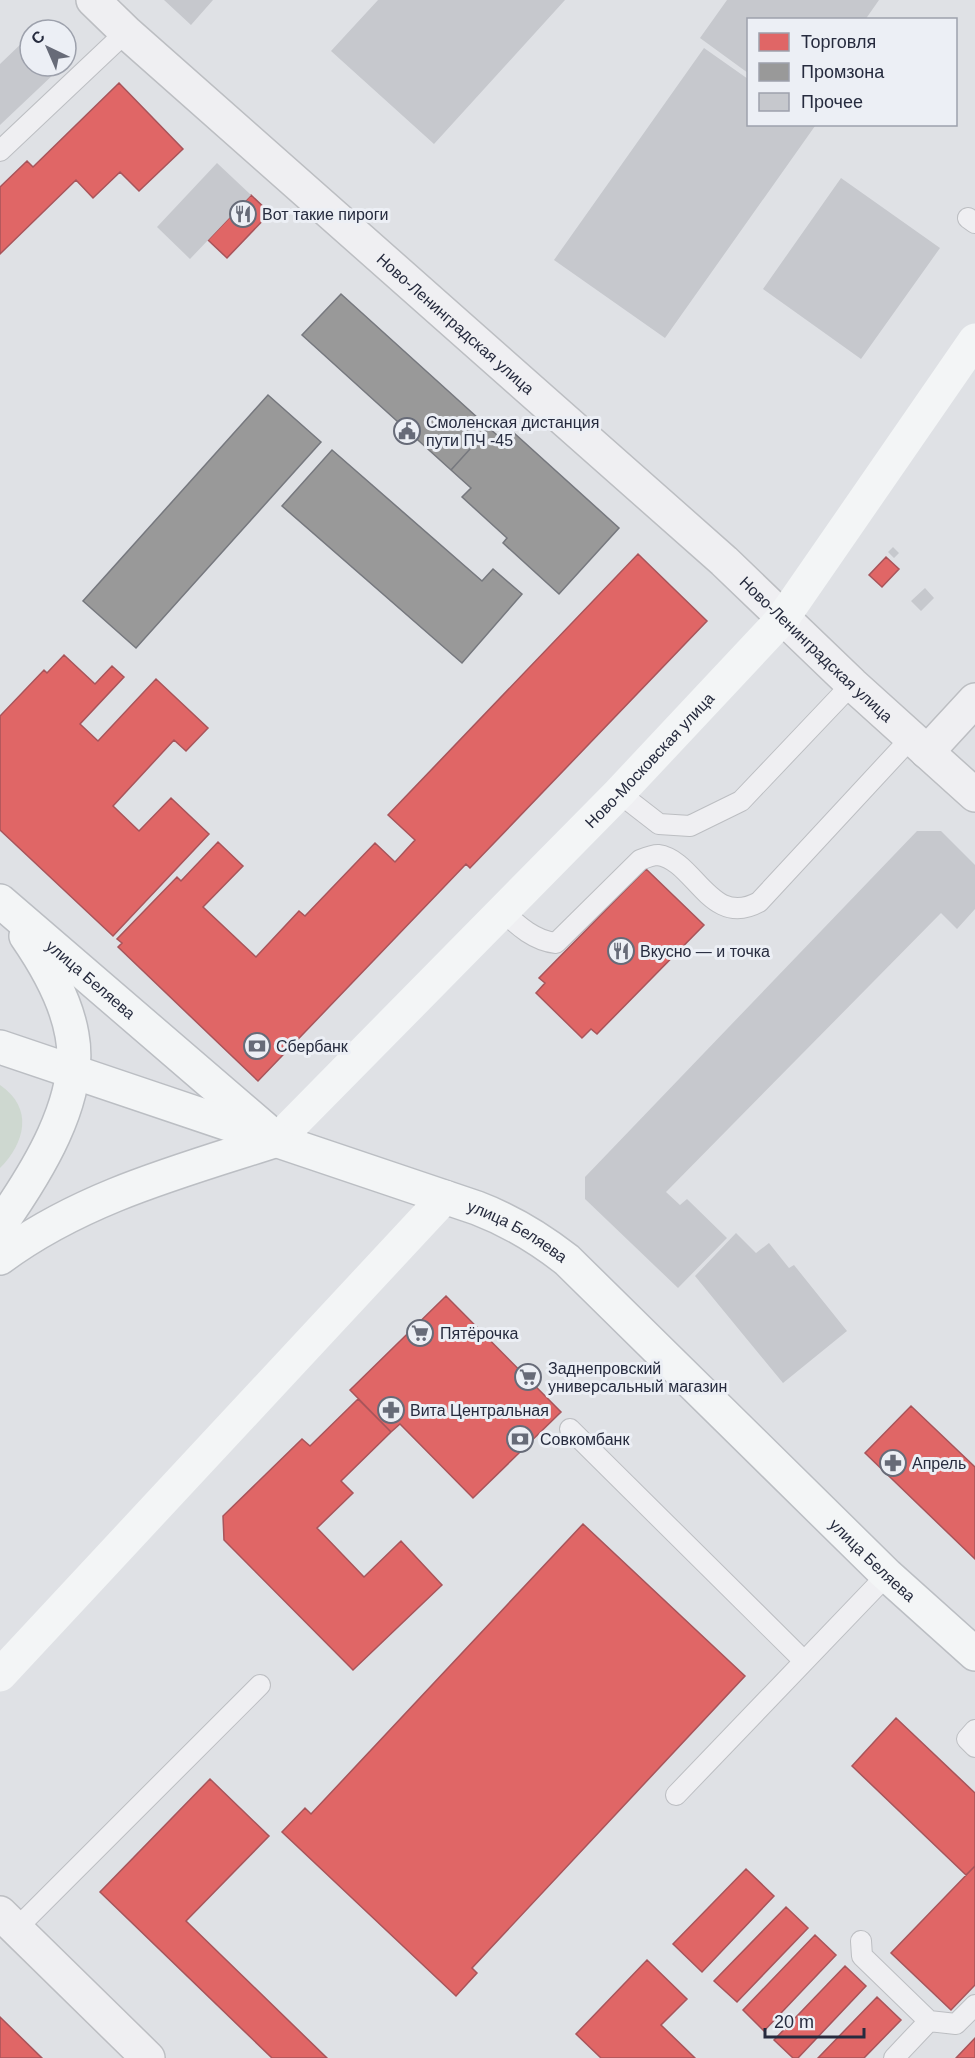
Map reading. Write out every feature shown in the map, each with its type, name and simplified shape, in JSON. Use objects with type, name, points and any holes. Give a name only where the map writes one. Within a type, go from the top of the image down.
[{"type":"main road","name":"Ново-Московская улица","points":[[278,1140],[504,912],[783,618],[975,340]]},
{"type":"main road","points":[[0,1225],[24,1191],[46,1151],[64,1108],[73,1071],[72,1036],[59,994],[41,957],[1,902]]},
{"type":"main road","name":"улица Беляева","points":[[1,902],[278,1140],[510,1221],[567,1260],[887,1575],[975,1654]]},
{"type":"main road","points":[[0,1047],[278,1140]]},
{"type":"main road","points":[[0,1258],[24,1240],[111,1196],[150,1180],[278,1140]]},
{"type":"main road","points":[[0,1675],[445,1197]]},
{"type":"street","name":"Ново-Ленинградская улица","points":[[93,0],[126,32],[724,561],[852,684],[975,795]]},
{"type":"street","points":[[919,745],[975,699]]},
{"type":"street","points":[[8,1921],[148,2058]]},
{"type":"lane","points":[[0,151],[126,32]]},
{"type":"lane","points":[[619,793],[659,824],[690,826],[741,801],[852,684]]},
{"type":"lane","points":[[504,912],[520,928],[545,942],[556,943],[640,860],[657,855],[669,860],[727,908],[744,910],[759,902],[919,745]]},
{"type":"lane","points":[[570,1430],[804,1661]]},
{"type":"lane","points":[[676,1795],[887,1575]]},
{"type":"lane","points":[[8,1921],[260,1685]]},
{"type":"lane","points":[[975,1730],[967,1739],[975,1747]]},
{"type":"lane","points":[[861,1941],[862,1956],[929,2021],[956,2024],[975,2005]]},
{"type":"lane","points":[[894,2058],[929,2021]]},
{"type":"shaded area","points":[[0,1085],[18,1104],[22,1115],[22,1126],[15,1148],[0,1168]]},
{"type":"building: Торговля","points":[[119,83],[183,149],[139,191],[120,172],[93,198],[76,180],[0,254],[0,187],[27,161],[33,167]]},
{"type":"building: Торговля","points":[[251,195],[270,213],[227,258],[208,240]]},
{"type":"building: Торговля","points":[[638,554],[707,621],[470,868],[466,864],[258,1081],[118,947],[122,943],[117,939],[177,877],[181,881],[218,842],[243,866],[203,907],[256,957],[299,911],[305,916],[375,843],[395,862],[415,840],[388,815]]},
{"type":"building: Торговля","points":[[886,557],[899,569],[882,587],[869,575]]},
{"type":"building: Торговля","points":[[64,655],[95,684],[112,666],[124,677],[80,724],[98,741],[156,679],[208,728],[186,751],[174,740],[113,806],[139,831],[171,798],[209,834],[113,936],[0,830],[0,716],[44,670],[47,673]]},
{"type":"building: Торговля","name":"Вкусно — и точка","points":[[646,869],[704,925],[597,1034],[591,1029],[582,1038],[536,993],[545,983],[539,978]]},
{"type":"building: Торговля","points":[[446,1296],[561,1412],[473,1498],[400,1424],[391,1432],[350,1390]]},
{"type":"building: Торговля","points":[[358,1399],[391,1432],[341,1481],[353,1493],[317,1528],[364,1577],[401,1541],[442,1585],[353,1670],[224,1540],[223,1516],[302,1439],[310,1446]]},
{"type":"building: Торговля","points":[[911,1406],[975,1467],[975,1559],[865,1453]]},
{"type":"building: Торговля","points":[[583,1524],[745,1676],[472,1968],[477,1973],[456,1996],[282,1832],[305,1808],[311,1814]]},
{"type":"building: Торговля","points":[[896,1718],[975,1793],[975,1866],[966,1875],[852,1766]]},
{"type":"building: Торговля","points":[[210,1779],[269,1836],[186,1921],[327,2058],[272,2058],[100,1892]]},
{"type":"building: Торговля","points":[[975,1866],[975,1985],[951,2010],[891,1953]]},
{"type":"building: Торговля","points":[[746,1869],[774,1896],[702,1972],[673,1944]]},
{"type":"building: Торговля","points":[[786,1907],[808,1928],[737,2002],[714,1981]]},
{"type":"building: Торговля","points":[[815,1935],[836,1955],[764,2031],[743,2010]]},
{"type":"building: Торговля","points":[[647,1960],[687,1999],[661,2025],[695,2058],[601,2058],[576,2034]]},
{"type":"building: Торговля","points":[[845,1966],[866,1986],[798,2058],[793,2058],[774,2040]]},
{"type":"building: Торговля","points":[[877,1997],[901,2020],[864,2058],[818,2058]]},
{"type":"building: Торговля","points":[[0,2017],[42,2058],[0,2058]]},
{"type":"building: Торговля","points":[[975,2038],[975,2058],[956,2058]]},
{"type":"building: Промзона","points":[[341,294],[489,428],[451,470],[302,335]]},
{"type":"building: Промзона","points":[[268,395],[321,442],[136,648],[83,601]]},
{"type":"building: Промзона","points":[[489,428],[505,442],[514,433],[619,528],[559,594],[503,543],[507,538],[462,497],[471,488],[451,470]]},
{"type":"building: Промзона","points":[[332,450],[482,581],[493,569],[522,594],[462,663],[282,506]]},
{"type":"building: Прочее","points":[[164,0],[213,0],[191,25]]},
{"type":"building: Прочее","points":[[378,0],[565,0],[434,144],[331,51]]},
{"type":"building: Прочее","points":[[727,0],[879,0],[866,18],[747,18],[747,72],[700,38]]},
{"type":"building: Прочее","points":[[18,47],[18,78],[50,78],[0,125],[0,64]]},
{"type":"building: Прочее","points":[[704,48],[747,78],[747,126],[815,126],[665,338],[554,260]]},
{"type":"building: Прочее","points":[[217,163],[251,195],[190,259],[157,227]]},
{"type":"building: Прочее","points":[[841,178],[940,248],[861,359],[763,289]]},
{"type":"building: Прочее","points":[[893,547],[899,553],[894,558],[888,552]]},
{"type":"building: Прочее","points":[[925,588],[934,598],[921,611],[911,601]]},
{"type":"building: Прочее","points":[[917,831],[941,831],[975,865],[975,909],[957,929],[941,913],[666,1192],[680,1205],[687,1199],[727,1238],[678,1288],[585,1199],[585,1177]]},
{"type":"building: Прочее","points":[[736,1233],[756,1253],[769,1243],[789,1268],[794,1265],[847,1331],[783,1383],[695,1276]]},
{"type":"place","name":"Вот такие пироги","points":[[243,214]]},
{"type":"place","name":"Смоленская дистанция пути ПЧ -45","points":[[407,431]]},
{"type":"place","name":"Вкусно — и точка","points":[[621,951]]},
{"type":"place","name":"Сбербанк","points":[[257,1046]]},
{"type":"place","name":"Пятёрочка","points":[[420,1333]]},
{"type":"place","name":"Заднепровский универсальный магазин","points":[[528,1377]]},
{"type":"place","name":"Вита Центральная","points":[[391,1410]]},
{"type":"place","name":"Совкомбанк","points":[[520,1439]]},
{"type":"place","name":"Апрель","points":[[893,1463]]}]
